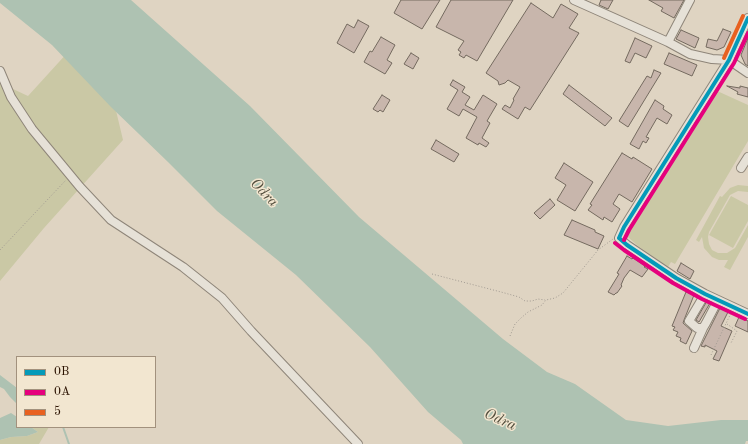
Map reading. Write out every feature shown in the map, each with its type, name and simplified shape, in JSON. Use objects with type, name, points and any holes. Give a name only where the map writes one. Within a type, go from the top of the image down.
[{"type":"street","points":[[574,0],[668,42],[690,54],[712,59],[729,60],[748,73]]},
{"type":"street","points":[[668,42],[690,0]]},
{"type":"street","points":[[748,18],[729,60],[624,227],[620,238],[676,278],[705,294],[748,314]]},
{"type":"street","points":[[0,71],[11,97],[32,129],[80,187],[111,220],[182,267],[222,298],[251,331],[358,444]]},
{"type":"street","points":[[741,168],[748,157]]},
{"type":"street","points":[[703,328],[697,328],[689,321],[705,294]]},
{"type":"street","points":[[694,348],[718,300]]},
{"type":"path","points":[[0,250],[67,178]]},
{"type":"path","points":[[432,274],[519,297],[525,301],[538,299],[546,300],[555,298],[563,292],[598,250],[611,239],[620,238]]},
{"type":"path","points":[[510,336],[515,324],[521,318],[546,300]]},
{"type":"path","points":[[711,355],[734,307]]},
{"type":"path","points":[[726,324],[737,332],[731,343]]},
{"type":"shaded area","points":[[69,51],[113,98],[123,140],[44,228],[0,281],[0,83],[28,96]]},
{"type":"shaded area","points":[[715,90],[748,105],[748,141],[675,264],[671,262],[668,267],[629,238],[627,236],[627,229]]},
{"type":"shaded area","points":[[738,185],[748,186],[748,192],[738,191],[730,195],[709,232],[708,237],[712,250],[718,253],[727,253],[735,248],[748,225],[748,237],[730,270],[724,267],[728,260],[719,260],[712,257],[704,248],[702,237],[699,242],[696,240],[720,196],[722,197],[730,188]]},
{"type":"shaded area","points":[[731,196],[748,205],[748,221],[733,248],[709,235]]},
{"type":"shaded area","points":[[32,428],[48,428],[39,444],[0,444],[0,440],[11,437],[27,436],[38,432]]},
{"type":"water","name":"Odra","points":[[0,0],[131,0],[250,106],[359,217],[503,339],[547,372],[575,384],[626,420],[668,426],[721,420],[748,420],[748,441],[746,441],[745,444],[463,444],[461,440],[428,412],[370,347],[296,275],[217,211],[111,107],[52,45],[0,3]]},
{"type":"water","points":[[0,375],[16,387],[16,403],[4,389],[0,387]]},
{"type":"water","points":[[11,413],[16,416],[16,428],[32,428],[38,432],[27,436],[11,437],[0,440],[0,418]]},
{"type":"building","points":[[401,0],[440,0],[422,29],[394,13]]},
{"type":"building","points":[[451,0],[513,0],[477,61],[466,55],[464,58],[459,55],[461,52],[458,50],[464,41],[436,27]]},
{"type":"building","points":[[601,0],[613,0],[608,9],[599,5]]},
{"type":"building","points":[[649,0],[684,0],[674,18],[661,11],[663,8]]},
{"type":"building","points":[[531,3],[553,18],[561,4],[578,14],[569,28],[579,33],[530,110],[525,107],[518,119],[502,109],[505,105],[510,108],[520,87],[508,80],[499,85],[498,81],[486,73]]},
{"type":"building","points":[[358,20],[369,26],[354,53],[337,43],[347,24],[354,28]]},
{"type":"building","points":[[723,29],[731,32],[724,47],[717,50],[706,47],[708,39],[717,41]]},
{"type":"building","points":[[681,30],[699,38],[695,48],[676,39]]},
{"type":"building","points":[[381,37],[395,45],[387,60],[392,63],[385,74],[364,62],[370,51],[372,52]]},
{"type":"building","points":[[635,38],[652,46],[646,58],[635,53],[630,63],[625,61]]},
{"type":"building","points":[[748,38],[748,66],[745,64],[741,55]]},
{"type":"building","points":[[411,53],[419,58],[413,69],[404,64]]},
{"type":"building","points":[[669,53],[697,65],[692,76],[664,64]]},
{"type":"building","points":[[654,70],[661,73],[628,127],[619,121],[647,76],[651,78]]},
{"type":"building","points":[[453,80],[465,87],[462,92],[470,97],[465,105],[474,110],[483,95],[497,104],[487,121],[490,123],[482,138],[489,143],[486,147],[479,143],[478,145],[466,138],[477,117],[463,109],[459,116],[447,109],[458,90],[450,85]]},
{"type":"building","points":[[569,85],[612,118],[605,126],[563,94]]},
{"type":"building","points":[[727,86],[740,88],[740,86],[748,88],[748,97],[737,94],[738,92]]},
{"type":"building","points":[[382,95],[390,100],[383,112],[380,110],[378,112],[373,109]]},
{"type":"building","points":[[655,100],[664,106],[663,109],[672,115],[667,124],[657,118],[646,137],[649,138],[646,143],[643,141],[639,149],[630,144]]},
{"type":"building","points":[[436,140],[459,154],[454,162],[431,149]]},
{"type":"building","points":[[622,153],[632,159],[633,157],[652,169],[632,202],[619,194],[613,204],[620,209],[612,222],[604,217],[603,220],[588,210],[592,205],[590,204]]},
{"type":"building","points":[[564,163],[593,182],[575,211],[557,200],[566,185],[555,178]]},
{"type":"building","points":[[550,199],[555,205],[540,219],[534,213]]},
{"type":"building","points":[[572,220],[595,230],[595,232],[604,236],[598,249],[564,235]]},
{"type":"building","points":[[627,256],[632,259],[633,258],[648,269],[642,277],[630,270],[624,278],[621,285],[622,286],[614,295],[608,292],[619,274],[617,273]]},
{"type":"building","points":[[681,263],[694,271],[690,279],[677,271]]},
{"type":"building","points":[[686,292],[694,295],[683,323],[692,331],[686,344],[680,341],[681,338],[676,336],[678,332],[673,330],[675,327],[672,326]]},
{"type":"building","points":[[707,301],[710,303],[699,322],[696,320]]},
{"type":"building","points":[[720,308],[728,312],[721,326],[732,331],[719,361],[713,359],[717,351],[705,345],[705,347],[701,346]]},
{"type":"building","points":[[739,317],[748,321],[748,332],[735,326]]},
{"type":"waterway","points":[[63,428],[69,444]]},
{"type":"transit line","name":"5","points":[[724,58],[743,16]]},
{"type":"transit line","name":"0B","points":[[619,238],[624,227],[729,60],[748,18]]},
{"type":"transit line","name":"0A","points":[[624,240],[734,63],[748,33]]},
{"type":"transit line","name":"0B","points":[[619,238],[676,278],[705,294],[748,314]]},
{"type":"transit line","name":"0A","points":[[615,243],[673,283],[702,299],[745,319]]}]
